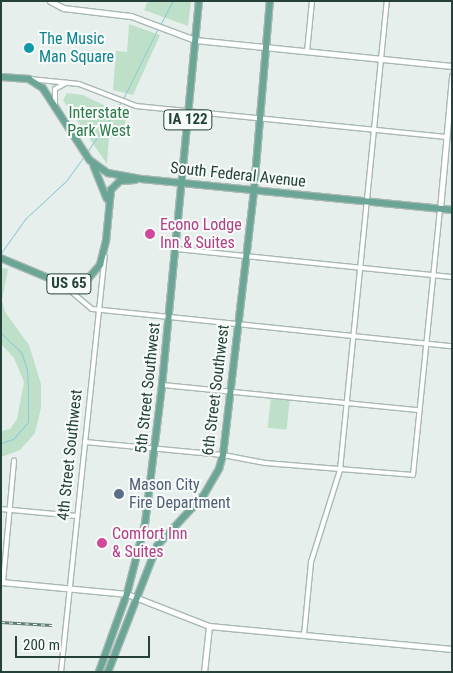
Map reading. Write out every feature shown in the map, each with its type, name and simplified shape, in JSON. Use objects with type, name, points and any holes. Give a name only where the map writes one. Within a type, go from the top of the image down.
[{"type":"main road","points":[[50,1],[63,8],[131,16],[195,40],[452,66]]},
{"type":"main road","name":"IA 122","points":[[182,182],[199,1]]},
{"type":"main road","name":"6th Street Southwest","points":[[136,597],[157,546],[204,495],[219,469],[223,455],[254,190],[270,1]]},
{"type":"main road","points":[[440,209],[452,76]]},
{"type":"main road","points":[[1,77],[29,79]]},
{"type":"main road","name":"US 65","points":[[29,79],[43,88],[55,106]]},
{"type":"main road","name":"South Federal Avenue","points":[[55,106],[90,160],[108,173],[142,179],[452,210]]},
{"type":"main road","points":[[90,160],[103,183],[109,208]]},
{"type":"main road","name":"US 65","points":[[1,258],[10,260],[61,284],[80,283],[94,274],[106,241],[112,186],[120,181],[142,179]]},
{"type":"main road","name":"5th Street Southwest","points":[[127,594],[145,524],[162,385],[182,182]]},
{"type":"main road","points":[[2,582],[127,594],[209,626],[452,649]]},
{"type":"main road","points":[[99,672],[127,594]]},
{"type":"main road","points":[[108,672],[136,597]]},
{"type":"main road","points":[[204,672],[209,626]]},
{"type":"street","points":[[307,52],[312,1]]},
{"type":"street","points":[[304,635],[311,562],[340,470],[369,202],[387,1]]},
{"type":"street","points":[[29,79],[68,82],[130,105],[446,137]]},
{"type":"street","points":[[55,106],[55,89],[68,82]]},
{"type":"street","points":[[85,442],[223,455],[340,470],[413,475],[440,209]]},
{"type":"street","name":"4th Street Southwest","points":[[61,672],[106,241]]},
{"type":"street","points":[[176,249],[452,277]]},
{"type":"street","points":[[61,284],[92,309],[452,346]]},
{"type":"street","points":[[162,385],[419,410]]},
{"type":"street","points":[[2,582],[14,460]]},
{"type":"street","points":[[1,510],[77,516]]},
{"type":"green space","points":[[148,1],[191,1],[188,26],[144,10]]},
{"type":"green space","points":[[129,24],[160,35],[133,95],[113,90],[116,51],[127,52]]},
{"type":"green space","name":"Interstate Park West","points":[[67,93],[83,95],[126,116],[124,137],[109,138],[107,164],[63,100]]},
{"type":"green space","points":[[1,268],[8,269],[2,300],[5,312],[29,345],[41,384],[41,408],[35,433],[20,450],[1,457],[1,431],[10,429],[17,419],[24,382],[14,358],[1,344]]},
{"type":"green space","points":[[271,396],[290,398],[287,430],[268,428]]},
{"type":"waterway","points":[[160,25],[173,1]]},
{"type":"waterway","points":[[123,99],[158,28]]},
{"type":"waterway","points":[[87,152],[121,102]]},
{"type":"waterway","points":[[1,253],[25,219],[66,181],[84,156]]},
{"type":"waterway","points":[[1,333],[21,352],[27,369],[28,386],[28,422],[13,439],[1,443]]},
{"type":"railway","points":[[1,622],[52,625]]},
{"type":"place","name":"The Music Man Square","points":[[29,48]]},
{"type":"place","name":"Econo Lodge Inn & Suites","points":[[150,234]]},
{"type":"place","name":"Mason City Fire Department","points":[[119,494]]},
{"type":"place","name":"Comfort Inn & Suites","points":[[102,543]]}]
